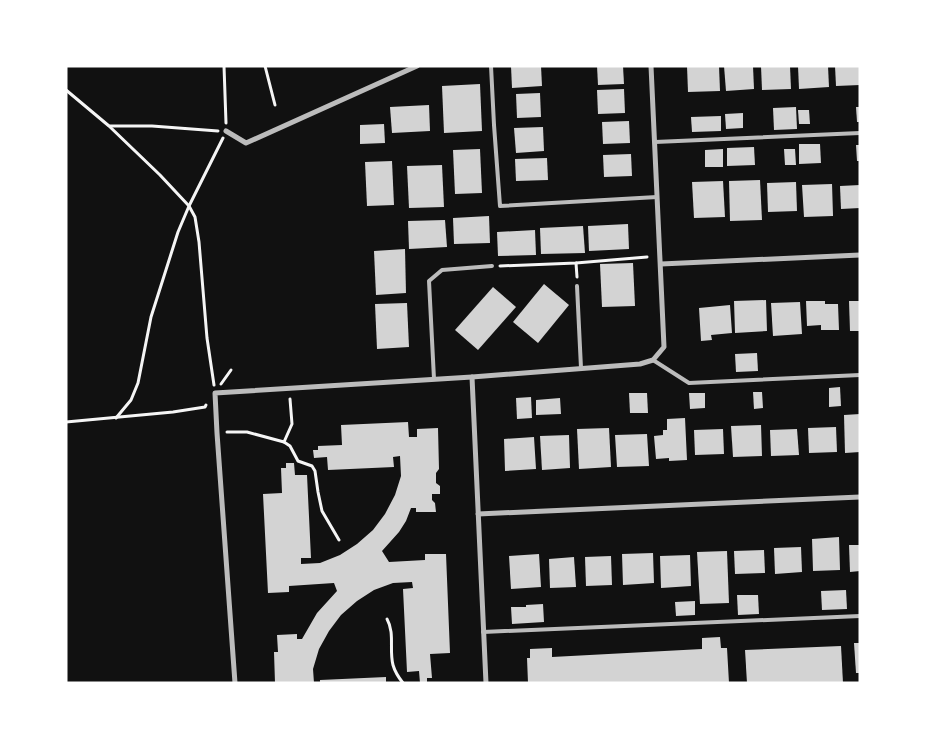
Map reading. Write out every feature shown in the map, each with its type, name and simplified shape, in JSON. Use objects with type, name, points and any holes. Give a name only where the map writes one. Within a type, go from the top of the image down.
[{"type":"street","points":[[226,131],[246,143],[417,66]]},
{"type":"street","points":[[235,683],[215,393],[434,380],[640,364],[653,360],[664,347],[651,66]]},
{"type":"street","points":[[661,264],[860,255]]},
{"type":"street","points":[[472,377],[486,683]]},
{"type":"street","points":[[478,514],[860,497]]},
{"type":"lane","points":[[491,66],[500,206],[657,197]]},
{"type":"lane","points":[[654,142],[860,133]]},
{"type":"lane","points":[[434,380],[429,280],[442,270],[492,266]]},
{"type":"lane","points":[[577,286],[581,368]]},
{"type":"lane","points":[[653,360],[689,383],[860,375]]},
{"type":"lane","points":[[483,632],[860,616]]},
{"type":"path","points":[[116,418],[131,400],[138,383],[151,317],[178,232],[188,206],[226,131],[224,66]]},
{"type":"path","points":[[265,66],[275,105]]},
{"type":"path","points":[[66,90],[109,126],[160,175],[188,206],[195,217],[200,242],[207,338],[215,393],[205,407],[66,422]]},
{"type":"path","points":[[109,126],[152,126],[226,131]]},
{"type":"path","points":[[492,266],[576,263],[647,257]]},
{"type":"path","points":[[576,263],[577,286]]},
{"type":"path","points":[[284,442],[292,424],[290,388]]},
{"type":"path","points":[[217,433],[247,432],[284,442],[290,446],[298,460],[312,466],[315,471],[322,510],[339,540]]},
{"type":"path","points":[[387,619],[391,629],[392,663],[403,683]]},
{"type":"building","points":[[511,66],[541,66],[542,86],[512,88]]},
{"type":"building","points":[[597,66],[623,66],[624,84],[598,85]]},
{"type":"building","points":[[687,66],[719,66],[720,91],[688,92]]},
{"type":"building","points":[[724,66],[753,66],[754,89],[726,91]]},
{"type":"building","points":[[761,66],[790,66],[791,89],[762,90]]},
{"type":"building","points":[[798,66],[828,66],[829,87],[799,89]]},
{"type":"building","points":[[835,66],[860,66],[860,85],[836,86]]},
{"type":"building","points":[[480,84],[482,131],[444,133],[442,86]]},
{"type":"building","points":[[624,89],[625,113],[598,114],[597,90]]},
{"type":"building","points":[[540,93],[541,117],[517,118],[516,94]]},
{"type":"building","points":[[429,105],[430,131],[392,133],[390,107]]},
{"type":"building","points":[[796,107],[797,129],[774,130],[773,108]]},
{"type":"building","points":[[856,107],[860,107],[860,122],[857,122]]},
{"type":"building","points":[[798,110],[809,110],[810,124],[799,124]]},
{"type":"building","points":[[743,113],[743,128],[726,129],[725,114]]},
{"type":"building","points":[[721,116],[721,131],[692,132],[691,117]]},
{"type":"building","points":[[629,121],[630,143],[603,144],[602,122]]},
{"type":"building","points":[[384,124],[385,143],[360,144],[360,125]]},
{"type":"building","points":[[543,127],[544,151],[516,153],[514,128]]},
{"type":"building","points":[[799,144],[820,144],[821,163],[799,164]]},
{"type":"building","points":[[856,145],[860,145],[860,161],[857,161]]},
{"type":"building","points":[[754,147],[755,165],[727,166],[727,148]]},
{"type":"building","points":[[480,149],[482,193],[455,194],[453,150]]},
{"type":"building","points":[[723,149],[723,167],[705,167],[705,150]]},
{"type":"building","points":[[784,149],[795,149],[796,165],[785,165]]},
{"type":"building","points":[[631,154],[632,176],[604,177],[603,155]]},
{"type":"building","points":[[547,158],[548,180],[516,181],[515,159]]},
{"type":"building","points":[[392,161],[394,205],[367,206],[365,162]]},
{"type":"building","points":[[442,165],[444,207],[409,208],[407,166]]},
{"type":"building","points":[[760,180],[762,220],[730,221],[729,181]]},
{"type":"building","points":[[723,181],[725,217],[694,218],[692,182]]},
{"type":"building","points":[[796,182],[797,211],[768,212],[767,183]]},
{"type":"building","points":[[832,184],[833,216],[804,217],[802,185]]},
{"type":"building","points":[[860,185],[860,208],[841,209],[840,186]]},
{"type":"building","points":[[489,216],[490,243],[454,244],[453,218]]},
{"type":"building","points":[[445,220],[447,247],[409,249],[408,221]]},
{"type":"building","points":[[628,224],[629,249],[589,251],[588,226]]},
{"type":"building","points":[[583,226],[585,253],[541,254],[540,228]]},
{"type":"building","points":[[535,230],[536,255],[498,256],[497,232]]},
{"type":"building","points":[[405,249],[406,293],[376,295],[374,251]]},
{"type":"building","points":[[633,263],[635,306],[602,307],[600,264]]},
{"type":"building","points":[[544,284],[569,305],[538,343],[513,322]]},
{"type":"building","points":[[493,287],[516,307],[478,350],[455,330]]},
{"type":"building","points":[[766,300],[767,331],[735,333],[734,301]]},
{"type":"building","points":[[806,301],[825,301],[825,304],[838,304],[839,330],[821,330],[821,325],[807,326]]},
{"type":"building","points":[[849,301],[860,301],[860,331],[850,331]]},
{"type":"building","points":[[800,302],[802,334],[773,336],[771,303]]},
{"type":"building","points":[[407,303],[409,347],[377,349],[375,304]]},
{"type":"building","points":[[730,305],[732,333],[711,335],[712,340],[701,341],[699,308]]},
{"type":"building","points":[[757,353],[758,371],[736,372],[735,354]]},
{"type":"building","points":[[840,387],[841,406],[829,407],[829,388]]},
{"type":"building","points":[[753,392],[762,392],[763,408],[754,409]]},
{"type":"building","points":[[629,393],[647,393],[648,413],[630,413]]},
{"type":"building","points":[[689,393],[705,393],[705,408],[690,409]]},
{"type":"building","points":[[531,397],[532,418],[517,419],[516,398]]},
{"type":"building","points":[[560,398],[561,414],[536,415],[536,400]]},
{"type":"building","points":[[860,414],[860,452],[845,453],[844,415]]},
{"type":"building","points":[[685,418],[687,460],[669,461],[669,458],[656,459],[654,436],[663,435],[663,430],[667,430],[667,419]]},
{"type":"building","points":[[408,422],[409,437],[417,437],[417,429],[438,428],[439,469],[436,473],[436,483],[440,486],[440,494],[432,494],[436,512],[416,512],[416,508],[411,508],[399,532],[382,551],[389,562],[425,560],[425,554],[446,554],[450,653],[430,654],[432,678],[427,678],[427,683],[420,683],[419,671],[407,672],[403,589],[413,588],[412,582],[393,583],[374,590],[341,615],[319,649],[313,669],[314,683],[275,683],[274,652],[278,652],[277,635],[297,634],[297,639],[302,639],[317,613],[337,591],[334,583],[289,586],[289,592],[268,593],[263,494],[282,493],[281,468],[286,468],[286,463],[294,463],[295,475],[307,475],[311,558],[301,558],[301,564],[320,563],[340,555],[373,530],[385,514],[395,495],[401,476],[400,456],[393,457],[394,467],[328,470],[327,457],[314,458],[313,450],[318,450],[318,446],[342,445],[341,425]]},
{"type":"building","points":[[761,425],[762,456],[733,457],[731,426]]},
{"type":"building","points":[[836,427],[837,452],[809,453],[808,428]]},
{"type":"building","points":[[609,428],[611,467],[579,469],[577,429]]},
{"type":"building","points":[[723,429],[724,454],[695,455],[694,430]]},
{"type":"building","points":[[797,429],[799,455],[771,456],[770,430]]},
{"type":"building","points":[[647,434],[649,466],[617,467],[615,435]]},
{"type":"building","points":[[569,435],[570,468],[542,470],[540,436]]},
{"type":"building","points":[[534,437],[536,469],[505,471],[504,439]]},
{"type":"building","points":[[839,537],[840,570],[813,571],[812,539]]},
{"type":"building","points":[[849,545],[860,545],[860,571],[850,572]]},
{"type":"building","points":[[801,547],[802,572],[775,574],[774,548]]},
{"type":"building","points":[[764,550],[765,573],[735,574],[734,551]]},
{"type":"building","points":[[727,551],[729,603],[700,604],[697,552]]},
{"type":"building","points":[[653,553],[654,583],[623,585],[622,554]]},
{"type":"building","points":[[539,554],[541,587],[511,589],[509,556]]},
{"type":"building","points":[[690,555],[691,586],[661,588],[660,556]]},
{"type":"building","points":[[611,556],[612,585],[586,586],[585,557]]},
{"type":"building","points":[[574,557],[576,587],[550,588],[549,559]]},
{"type":"building","points":[[846,590],[847,609],[822,610],[821,591]]},
{"type":"building","points":[[737,595],[758,595],[759,614],[738,615]]},
{"type":"building","points":[[695,601],[695,615],[676,616],[675,602]]},
{"type":"building","points":[[543,604],[544,622],[512,624],[511,607]]},
{"type":"building","points":[[720,637],[721,648],[727,648],[729,683],[528,683],[527,658],[530,658],[530,649],[552,648],[552,657],[702,649],[702,638]]},
{"type":"building","points":[[854,643],[860,643],[860,673],[856,673]]},
{"type":"building","points":[[841,646],[843,683],[747,683],[745,650]]},
{"type":"building","points":[[386,677],[386,683],[320,683],[320,680]]}]
